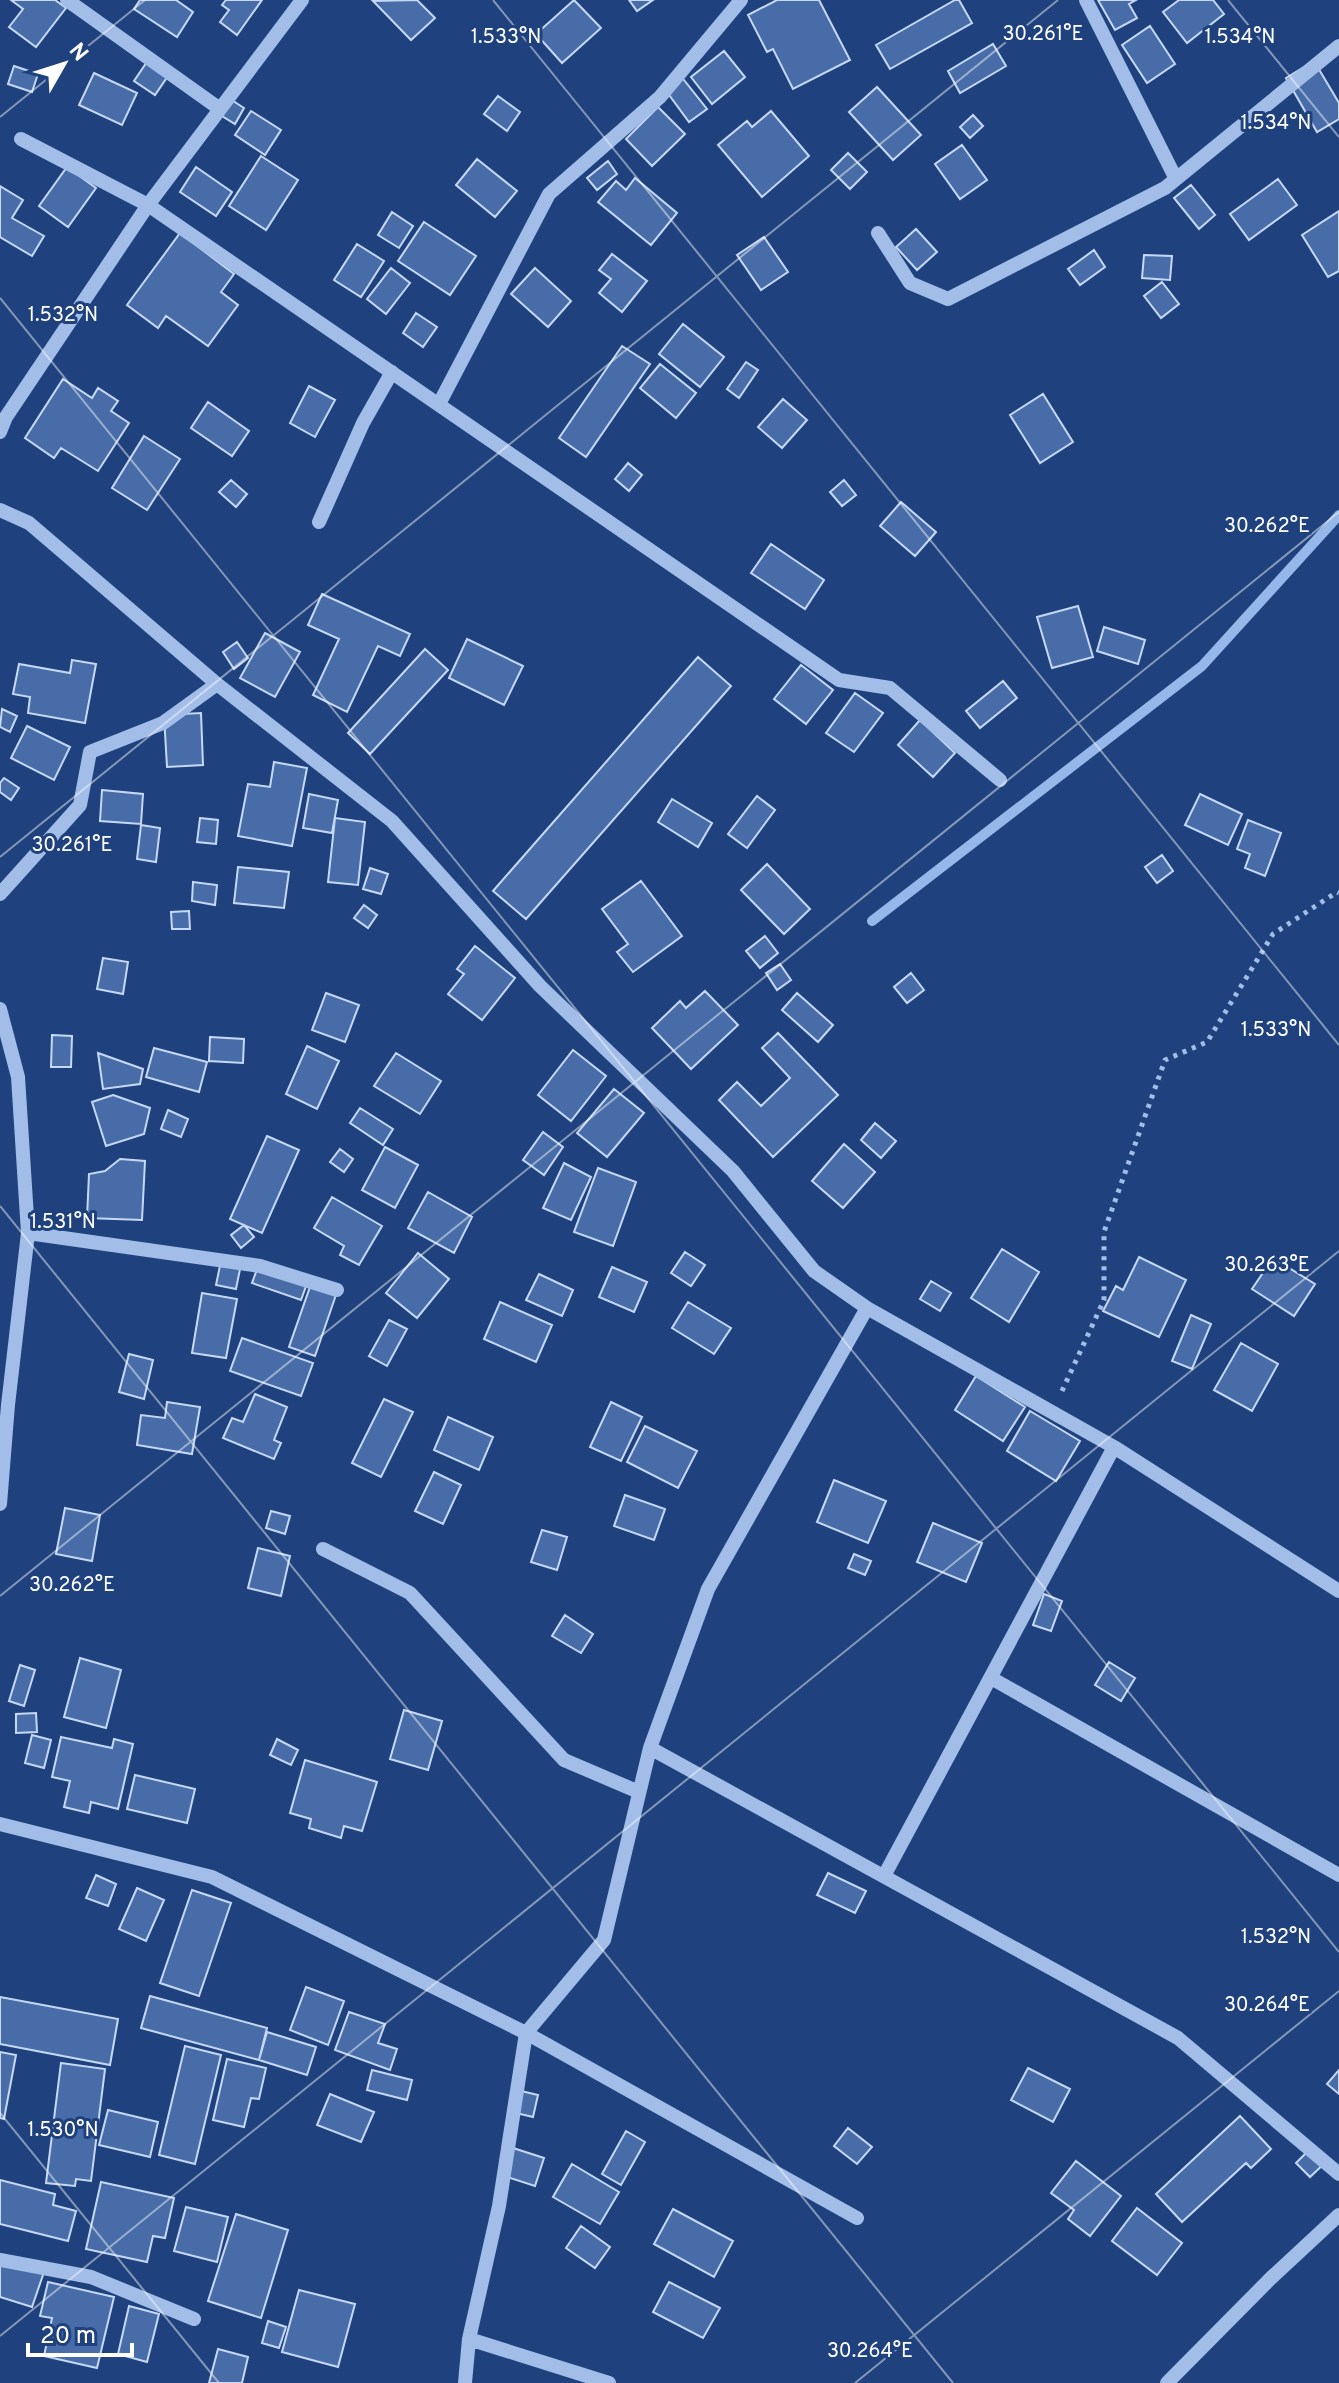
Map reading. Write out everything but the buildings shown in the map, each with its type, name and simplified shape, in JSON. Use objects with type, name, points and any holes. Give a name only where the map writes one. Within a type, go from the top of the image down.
[{"type":"street","points":[[67,0],[220,109]]},
{"type":"street","points":[[0,432],[6,417],[148,205],[302,0]]},
{"type":"street","points":[[439,404],[549,194],[660,97],[741,0]]},
{"type":"street","points":[[1086,0],[1176,179]]},
{"type":"street","points":[[878,233],[910,283],[948,299],[1165,188],[1339,46]]},
{"type":"street","points":[[21,139],[148,205],[839,680],[890,688],[1000,780]]},
{"type":"street","points":[[319,522],[363,423],[392,372]]},
{"type":"street","points":[[0,510],[29,523],[217,684],[392,821],[540,986],[733,1171],[814,1271],[867,1308],[1114,1447],[1339,1591]]},
{"type":"street","points":[[0,894],[80,805],[90,752],[163,723],[217,684]]},
{"type":"street","points":[[0,1009],[18,1077],[28,1233],[0,1504]]},
{"type":"street","points":[[28,1233],[260,1266],[337,1290]]},
{"type":"street","points":[[465,2383],[469,2339],[499,2206],[526,2033],[604,1940],[650,1748],[708,1589],[867,1308]]},
{"type":"street","points":[[884,1876],[1114,1447]]},
{"type":"street","points":[[323,1549],[410,1593],[564,1760],[639,1792]]},
{"type":"street","points":[[991,1678],[1339,1875]]},
{"type":"street","points":[[650,1748],[1178,2038],[1339,2174]]},
{"type":"street","points":[[0,1824],[212,1877],[526,2033],[857,2218]]},
{"type":"street","points":[[1167,2383],[1271,2278],[1339,2215]]},
{"type":"street","points":[[0,2260],[91,2277],[194,2319]]},
{"type":"street","points":[[469,2339],[609,2383]]},
{"type":"path","points":[[1052,1413],[1104,1300],[1104,1232],[1165,1060],[1207,1042],[1273,934],[1339,893]]},
{"type":"waterway","points":[[872,921],[1202,666],[1339,515]]}]
